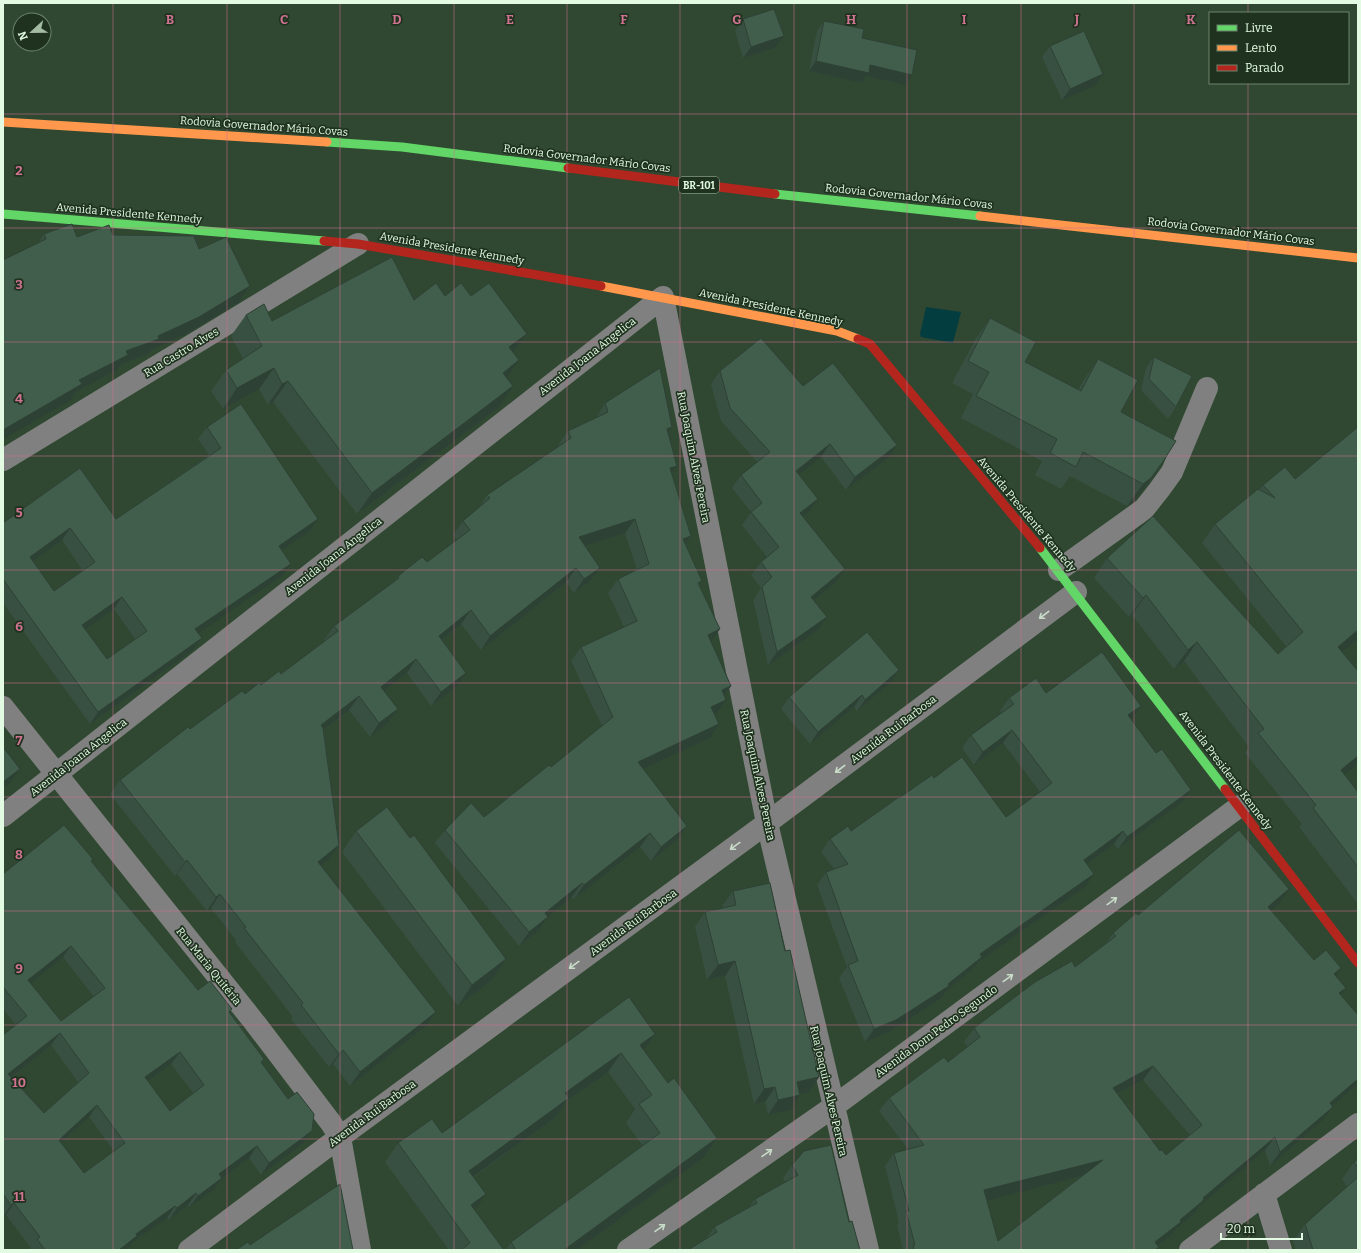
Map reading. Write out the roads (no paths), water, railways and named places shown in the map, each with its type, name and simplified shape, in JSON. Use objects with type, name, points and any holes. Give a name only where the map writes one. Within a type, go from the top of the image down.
[{"type":"main road","name":"Rodovia Governador Mário Covas","points":[[3,122],[40,123],[402,147],[775,194],[1117,230],[1358,258]]},
{"type":"main road","name":"Avenida Presidente Kennedy","points":[[3,214],[358,244],[663,297],[837,331],[870,344],[1076,592],[1358,963]]},
{"type":"street","name":"Rua Castro Alves","points":[[3,460],[358,244]]},
{"type":"street","name":"Avenida Joana Angelica","points":[[3,816],[663,297]]},
{"type":"street","name":"Rua Joaquim Alves Pereira","points":[[663,297],[767,823],[868,1250]]},
{"type":"street","points":[[1058,570],[1144,509],[1160,490],[1172,472],[1207,388]]},
{"type":"street","name":"Avenida Rui Barbosa","points":[[189,1250],[767,823],[1076,592]]},
{"type":"street","name":"Rua Maria Quitéria","points":[[3,707],[255,1024],[331,1123],[340,1137],[360,1250]]},
{"type":"street","name":"Avenida Dom Pedro Segundo","points":[[628,1250],[833,1107],[1240,806]]},
{"type":"street","points":[[1190,1250],[1358,1124]]},
{"type":"street","points":[[1264,1194],[1281,1250]]},
{"type":"water","points":[[926,307],[961,312],[953,343],[921,337],[920,334]]}]
